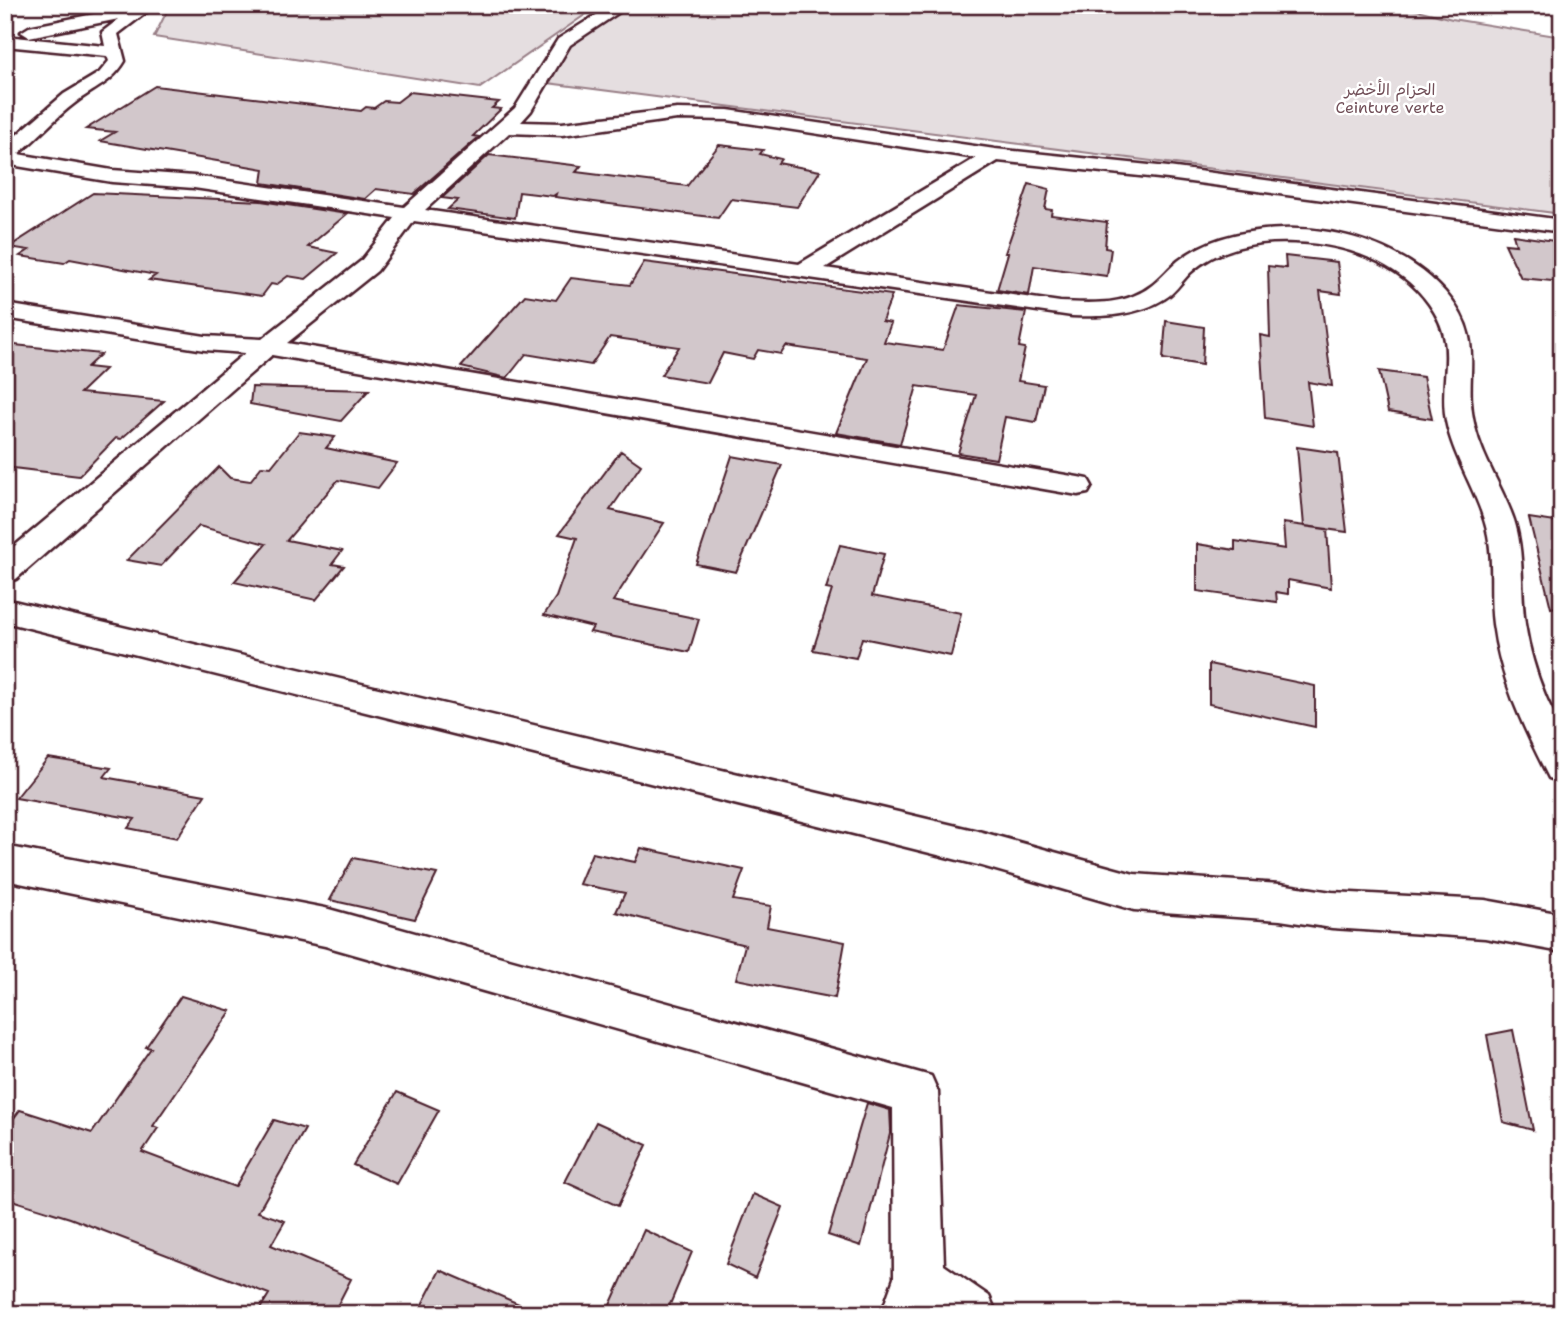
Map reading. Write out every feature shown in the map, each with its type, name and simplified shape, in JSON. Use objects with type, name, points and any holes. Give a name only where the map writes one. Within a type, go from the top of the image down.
[{"type":"street","points":[[5,571],[267,347],[369,265],[409,213],[522,111],[564,42],[623,5]]},
{"type":"street","points":[[5,34],[53,29],[145,8]]},
{"type":"street","points":[[5,157],[47,122],[64,102],[109,77],[117,61],[110,32],[145,8]]},
{"type":"street","points":[[5,41],[114,52]]},
{"type":"street","points":[[505,127],[562,129],[677,114],[727,115],[995,155],[1168,173],[1562,226]]},
{"type":"street","points":[[807,269],[995,155]]},
{"type":"street","points":[[5,157],[111,176],[194,182],[1080,310],[1119,307],[1150,298],[1201,255],[1225,246],[1272,236],[1338,240],[1381,255],[1398,265],[1437,298],[1457,337],[1460,351],[1459,414],[1470,452],[1492,497],[1503,534],[1509,623],[1515,656],[1542,728],[1562,767]]},
{"type":"street","points":[[5,310],[205,343],[267,347],[1078,486]]},
{"type":"street","points":[[5,610],[982,849],[1135,892],[1280,902],[1332,911],[1485,919],[1562,933]]},
{"type":"street","points":[[5,863],[325,927],[915,1091],[913,1296],[971,1314]]},
{"type":"green space","points":[[170,5],[599,5],[480,88],[154,37]]},
{"type":"green space","name":"الحزام الأخضر Ceinture verte","points":[[608,5],[1398,5],[1452,19],[1562,37],[1562,214],[532,81]]},
{"type":"building","points":[[155,86],[361,111],[366,107],[374,108],[384,101],[397,102],[410,92],[499,102],[492,108],[501,109],[473,136],[479,137],[414,194],[376,189],[365,199],[262,183],[264,169],[100,141],[115,132],[86,129]]},
{"type":"building","points":[[719,145],[763,150],[760,154],[781,159],[778,163],[820,171],[797,207],[731,199],[718,218],[555,197],[556,194],[553,196],[519,192],[515,218],[448,209],[458,200],[442,198],[489,155],[581,166],[576,172],[687,186]]},
{"type":"building","points":[[1029,184],[1049,189],[1045,209],[1052,210],[1051,215],[1107,222],[1105,248],[1111,249],[1107,276],[1034,266],[1029,295],[997,290],[1008,253],[1005,253]]},
{"type":"building","points":[[93,193],[261,201],[347,214],[308,247],[337,253],[306,279],[288,276],[276,285],[271,284],[262,296],[149,280],[156,275],[70,259],[64,263],[20,256],[29,250],[9,247]]},
{"type":"building","points":[[1513,235],[1562,242],[1562,282],[1521,278],[1505,244],[1516,245]]},
{"type":"building","points":[[1285,256],[1337,262],[1341,294],[1320,291],[1332,386],[1308,382],[1313,426],[1265,418],[1260,335],[1270,337],[1268,266],[1286,268]]},
{"type":"building","points":[[644,262],[892,295],[882,321],[891,323],[884,342],[943,350],[959,305],[1026,312],[1019,347],[1025,348],[1018,381],[1044,385],[1036,422],[1005,417],[996,459],[958,453],[976,395],[917,386],[900,444],[836,433],[867,358],[786,346],[781,354],[758,350],[753,359],[723,353],[708,383],[661,375],[679,347],[610,337],[591,365],[526,354],[507,378],[461,367],[525,295],[556,300],[571,278],[630,285]]},
{"type":"building","points":[[1166,321],[1204,327],[1202,365],[1163,359]]},
{"type":"building","points":[[5,344],[101,354],[87,367],[105,369],[80,393],[164,401],[121,439],[116,438],[79,476],[5,467]]},
{"type":"building","points":[[1379,371],[1423,377],[1432,419],[1388,412]]},
{"type":"building","points":[[252,387],[369,390],[341,421],[250,404]]},
{"type":"building","points":[[299,432],[335,437],[326,448],[397,463],[378,488],[338,480],[287,540],[342,551],[332,564],[344,566],[316,600],[234,582],[266,544],[199,526],[161,566],[127,560],[219,467],[230,478],[250,481],[262,466],[271,467]]},
{"type":"building","points":[[1297,447],[1338,453],[1347,532],[1304,526]]},
{"type":"building","points":[[621,451],[641,465],[610,510],[664,523],[613,601],[699,619],[689,652],[590,632],[593,627],[544,615],[556,597],[577,538],[559,534]]},
{"type":"building","points":[[732,456],[782,465],[736,572],[696,564]]},
{"type":"building","points":[[1529,518],[1562,523],[1562,606],[1551,608]]},
{"type":"building","points":[[1283,523],[1327,529],[1331,588],[1288,580],[1288,594],[1276,592],[1277,602],[1197,591],[1197,544],[1235,550],[1235,541],[1285,549]]},
{"type":"building","points":[[840,545],[884,554],[872,596],[961,613],[951,656],[862,638],[856,658],[813,650],[832,590],[826,589]]},
{"type":"building","points":[[1209,664],[1315,686],[1315,727],[1209,704]]},
{"type":"building","points":[[48,758],[111,768],[104,777],[205,795],[177,838],[128,828],[135,819],[16,798]]},
{"type":"building","points":[[641,848],[744,870],[733,900],[771,906],[767,927],[845,942],[835,998],[736,979],[745,945],[616,912],[625,893],[579,884],[592,853],[635,862]]},
{"type":"building","points":[[353,858],[437,874],[415,919],[330,900]]},
{"type":"building","points":[[181,996],[231,1011],[153,1126],[158,1128],[142,1152],[235,1187],[274,1120],[305,1129],[258,1212],[285,1221],[271,1245],[351,1279],[333,1314],[257,1314],[269,1294],[70,1218],[5,1198],[5,1130],[20,1110],[92,1133],[151,1048],[146,1047]]},
{"type":"building","points":[[1513,1030],[1533,1130],[1503,1122],[1487,1035]]},
{"type":"building","points":[[397,1092],[439,1110],[397,1184],[353,1165]]},
{"type":"building","points":[[867,1103],[890,1110],[891,1130],[861,1246],[828,1235]]},
{"type":"building","points":[[596,1122],[647,1145],[618,1206],[565,1182]]},
{"type":"building","points":[[753,1194],[783,1207],[755,1278],[726,1264]]},
{"type":"building","points":[[644,1230],[692,1252],[666,1314],[606,1314]]},
{"type":"building","points":[[440,1270],[542,1314],[417,1314]]}]
